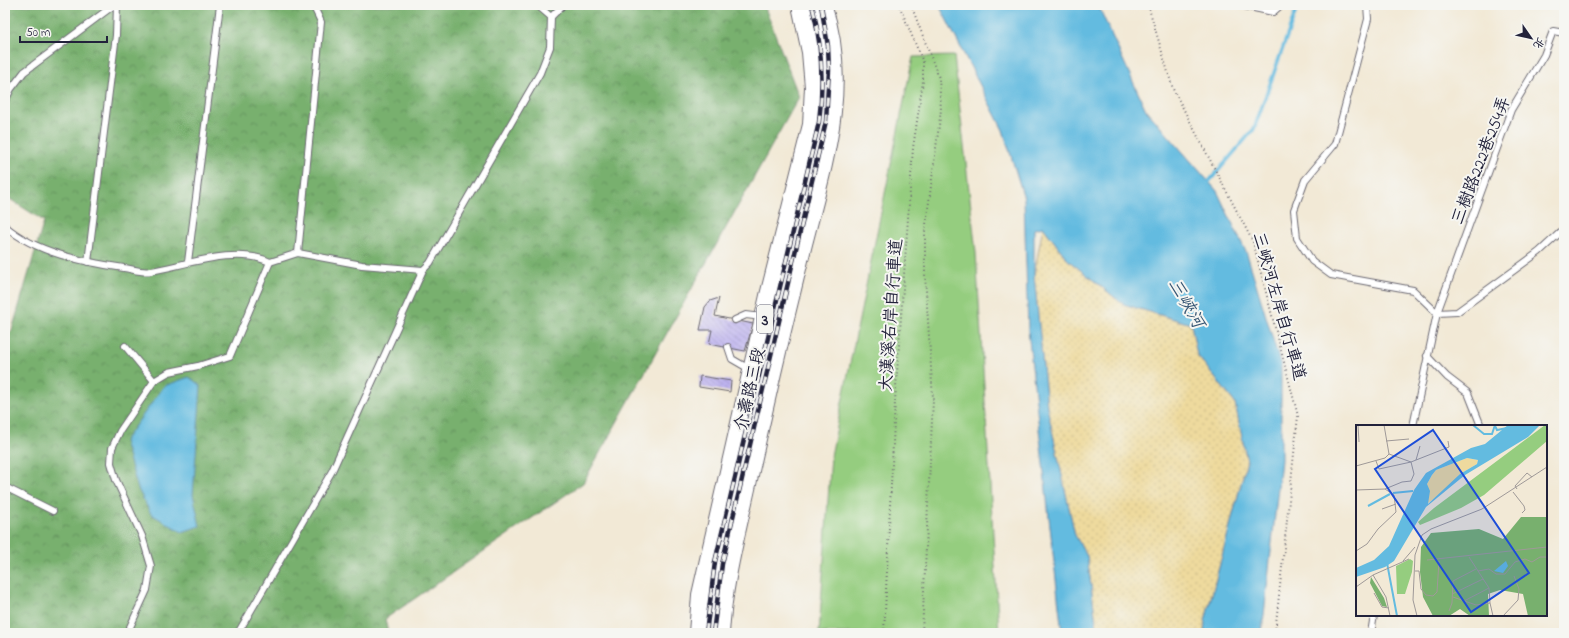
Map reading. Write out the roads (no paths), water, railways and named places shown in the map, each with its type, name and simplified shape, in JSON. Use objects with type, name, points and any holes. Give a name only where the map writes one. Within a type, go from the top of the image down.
[{"type":"main road","name":"介壽路三段","points":[[719,633],[712,596],[753,372],[813,124],[815,87],[809,37],[802,5]]},
{"type":"main road","name":"介壽路三段","points":[[699,633],[712,596],[769,377],[831,123],[833,62],[828,25],[821,5]]},
{"type":"lane","points":[[5,101],[11,89],[24,72],[116,5]]},
{"type":"lane","points":[[88,262],[116,35],[116,5]]},
{"type":"lane","points":[[188,262],[220,5]]},
{"type":"lane","points":[[298,253],[321,22],[313,5]]},
{"type":"lane","points":[[537,5],[551,17]]},
{"type":"lane","points":[[238,633],[332,471],[423,270],[430,263],[540,73],[550,47],[551,17],[563,5]]},
{"type":"lane","points":[[1240,5],[1273,12],[1281,5]]},
{"type":"lane","points":[[1367,5],[1368,19],[1335,144],[1305,180],[1294,210],[1298,238],[1312,261],[1331,275],[1413,290],[1437,313],[1457,312],[1539,252],[1564,229]]},
{"type":"lane","name":"三樹路222巷254弄","points":[[1413,425],[1437,313],[1511,110],[1544,55],[1553,31],[1564,34]]},
{"type":"lane","points":[[5,226],[47,250],[88,262],[149,272],[188,262],[230,256],[263,259],[270,262],[298,253],[362,265],[423,270]]},
{"type":"lane","points":[[130,633],[130,627],[147,590],[151,566],[142,536],[116,480],[111,463],[112,448],[120,431],[154,381],[169,372],[198,366],[230,356],[270,262]]},
{"type":"lane","points":[[735,320],[746,315],[766,317]]},
{"type":"lane","points":[[125,346],[154,381]]},
{"type":"lane","points":[[728,347],[732,358],[753,372]]},
{"type":"lane","points":[[1427,356],[1447,377],[1468,393],[1481,425]]},
{"type":"lane","points":[[5,487],[53,511]]},
{"type":"lane","points":[[1371,633],[1374,616]]},
{"type":"water","name":"三峽河","points":[[939,5],[1098,5],[1146,110],[1217,191],[1247,254],[1281,366],[1281,460],[1262,633],[1204,633],[1205,621],[1247,461],[1235,403],[1197,355],[1191,324],[1123,304],[1068,260],[1043,227],[1034,229],[1034,275],[1047,407],[1075,535],[1087,556],[1096,623],[1095,633],[1062,633],[1028,331],[1024,198],[1003,130]]},
{"type":"water","points":[[189,377],[201,386],[193,495],[200,526],[182,532],[151,514],[138,489],[124,441],[164,386]]},
{"type":"waterway","points":[[1206,185],[1254,129],[1298,5]]},
{"type":"railway","points":[[706,633],[715,562],[819,122],[822,78],[818,34],[812,5]]},
{"type":"railway","points":[[713,633],[722,564],[826,121],[829,70],[828,46],[821,5]]}]
